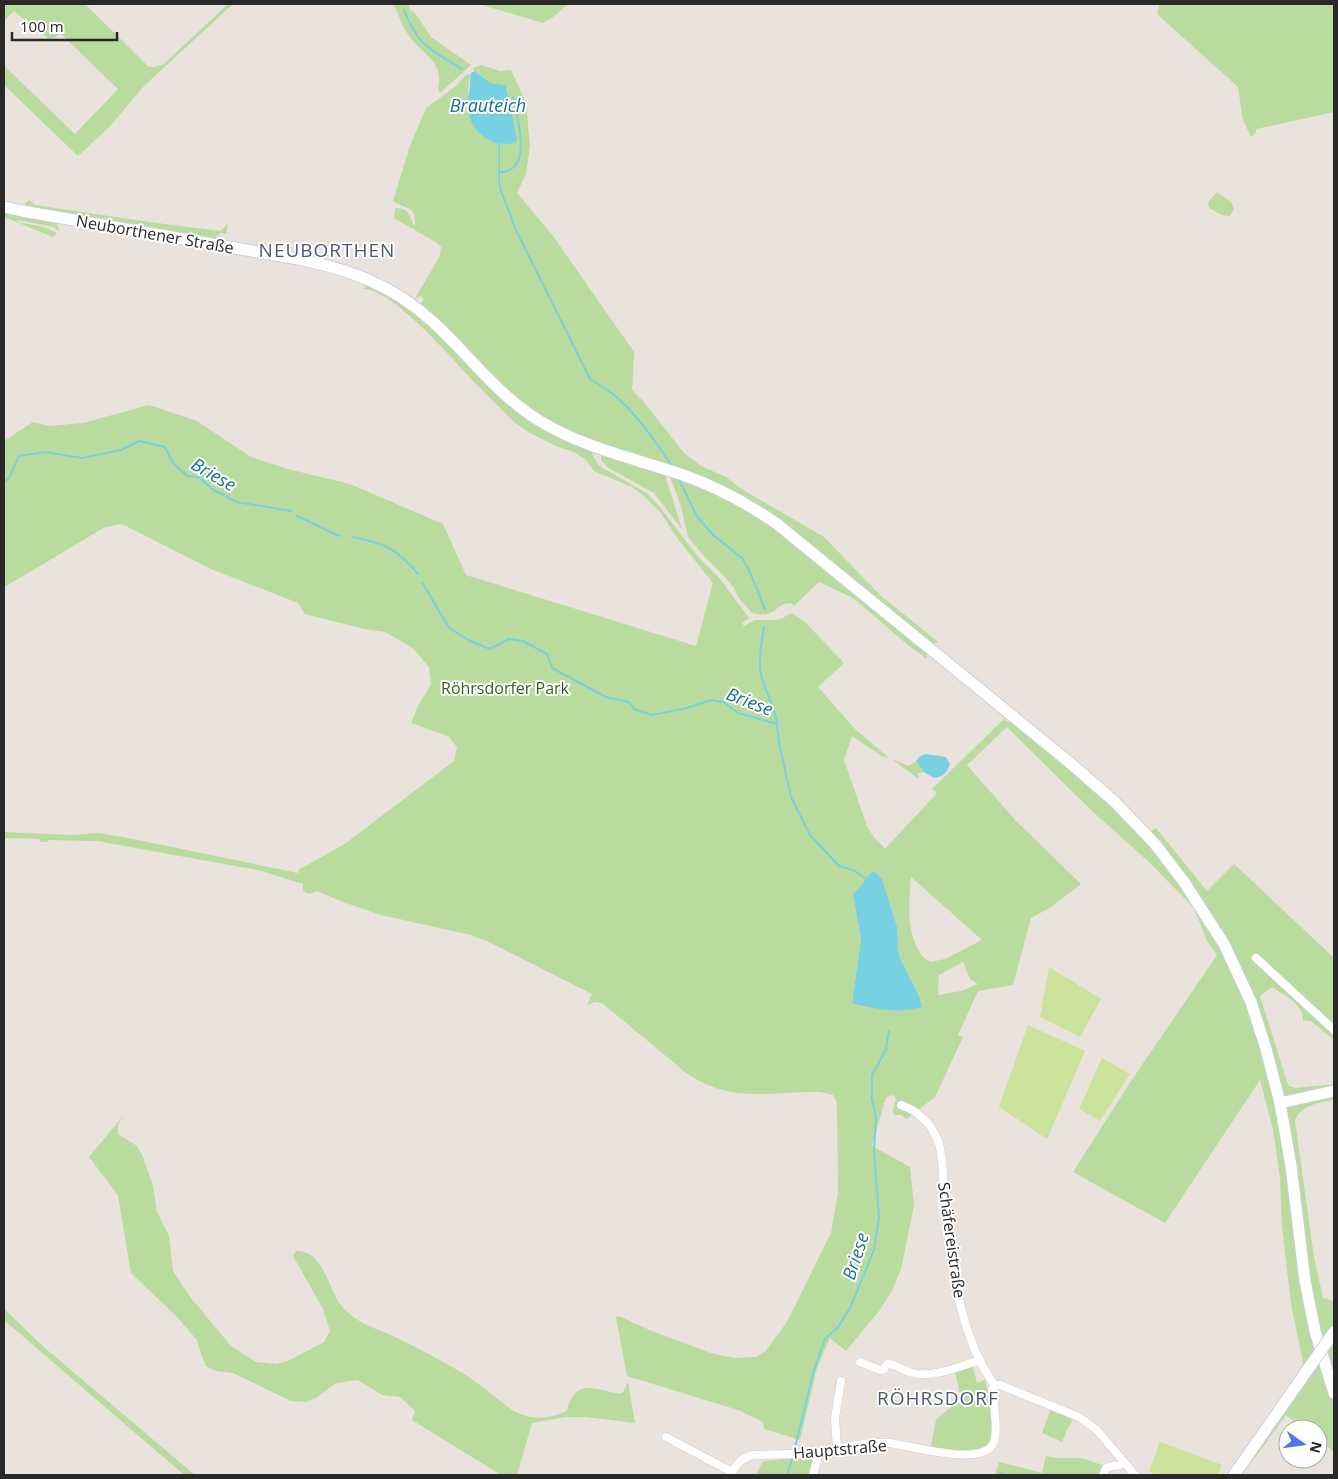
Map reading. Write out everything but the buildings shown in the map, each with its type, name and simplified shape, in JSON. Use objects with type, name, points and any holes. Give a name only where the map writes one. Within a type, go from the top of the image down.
[{"type":"main road","name":"Neuborthener Straße","points":[[4,206],[22,212],[298,259],[353,272],[377,282],[404,299],[433,322],[496,388],[520,408],[536,418],[580,440],[702,482],[743,501],[777,524],[1069,762],[1115,802],[1155,844],[1184,882],[1224,944],[1251,1002],[1280,1103],[1291,1166],[1305,1281],[1314,1330],[1334,1393]]},
{"type":"main road","points":[[1280,1103],[1334,1092]]},
{"type":"main road","points":[[1234,1475],[1334,1332]]},
{"type":"street","points":[[1256,958],[1334,1030]]},
{"type":"street","name":"Schäfereistraße","points":[[901,1105],[910,1108],[925,1119],[939,1142],[954,1271],[963,1313],[980,1360],[995,1386]]},
{"type":"street","points":[[860,1362],[880,1370],[887,1364],[890,1364],[917,1374],[943,1370],[980,1360]]},
{"type":"street","points":[[837,1448],[835,1418],[841,1381]]},
{"type":"street","points":[[995,1386],[1000,1385],[1079,1417],[1096,1430],[1135,1475]]},
{"type":"street","name":"Hauptstraße","points":[[731,1474],[738,1462],[745,1457],[753,1455],[819,1452],[837,1448],[888,1443],[958,1454],[974,1454],[988,1450],[995,1439],[992,1390],[995,1386]]},
{"type":"street","points":[[666,1437],[731,1474]]},
{"type":"street","points":[[813,1475],[819,1452]]},
{"type":"street","points":[[1103,1475],[1106,1468],[1120,1465],[1124,1462]]},
{"type":"green space","points":[[7,4],[85,4],[149,67],[154,67],[164,64],[228,4],[233,4],[145,85],[110,126],[78,156],[4,85],[4,66],[75,134],[118,89],[61,34],[50,40],[14,11],[4,21],[4,7]]},
{"type":"green space","points":[[394,4],[408,4],[410,10],[415,13],[431,37],[471,65],[440,93],[438,89],[439,73],[436,67],[409,36]]},
{"type":"green space","points":[[479,4],[567,4],[556,15],[543,23]]},
{"type":"green space","points":[[1160,4],[1334,4],[1334,112],[1256,129],[1256,132],[1251,137],[1243,120],[1238,87],[1157,14]]},
{"type":"green space","points":[[481,65],[500,71],[511,70],[526,103],[530,146],[526,174],[517,193],[553,236],[634,352],[632,390],[684,453],[701,466],[726,477],[740,488],[824,537],[880,595],[938,642],[931,644],[813,547],[703,479],[704,477],[626,450],[624,452],[597,443],[549,421],[511,395],[420,305],[424,299],[420,296],[414,300],[440,256],[441,247],[394,218],[395,209],[404,210],[411,218],[413,225],[415,225],[412,211],[393,201],[410,146],[426,108],[456,86],[467,74],[470,75],[468,88],[469,112],[477,131],[496,142],[510,144],[508,92],[506,85],[491,83],[474,71],[473,68]]},
{"type":"green space","points":[[1217,192],[1231,202],[1234,209],[1230,216],[1222,215],[1209,208],[1208,202]]},
{"type":"green space","points":[[30,200],[35,205],[220,231],[228,224],[226,234],[220,233],[214,240],[25,206],[25,203]]},
{"type":"green space","points":[[4,211],[55,222],[59,228],[58,231],[54,227],[18,220],[18,222],[44,227],[57,233],[53,237],[4,217]]},
{"type":"green space","name":"Röhrsdorfer Park","points":[[366,285],[385,291],[430,326],[473,371],[590,449],[598,465],[648,494],[700,559],[720,579],[749,618],[742,623],[744,626],[755,620],[778,620],[792,613],[805,622],[844,663],[818,687],[855,729],[889,758],[883,757],[852,736],[844,760],[867,826],[885,849],[937,793],[932,789],[1004,719],[1009,723],[1012,719],[1063,761],[1143,836],[1156,828],[1207,891],[1234,864],[1334,958],[1334,1040],[1311,1021],[1303,1020],[1297,1005],[1272,987],[1260,996],[1289,1086],[1296,1088],[1334,1084],[1334,1100],[1305,1108],[1295,1121],[1314,1257],[1323,1298],[1334,1301],[1334,1327],[1304,1367],[1291,1304],[1282,1226],[1280,1179],[1273,1129],[1260,1080],[1165,1223],[1073,1172],[1129,1084],[1217,955],[1207,941],[1194,908],[1150,863],[1091,810],[1007,727],[967,765],[1016,821],[1081,884],[1051,907],[1031,918],[1013,985],[978,991],[958,1035],[963,1037],[935,1097],[907,1119],[901,1115],[894,1115],[893,1110],[896,1099],[894,1095],[886,1097],[872,1146],[910,1167],[914,1205],[901,1269],[892,1291],[879,1311],[846,1351],[830,1338],[817,1368],[800,1440],[764,1429],[763,1422],[738,1410],[627,1376],[616,1317],[619,1316],[654,1332],[711,1353],[734,1358],[756,1357],[765,1352],[787,1322],[831,1233],[838,1192],[837,1103],[833,1095],[822,1092],[748,1094],[735,1093],[711,1086],[685,1072],[602,1003],[595,1002],[587,1005],[592,994],[487,941],[471,935],[381,915],[317,891],[309,894],[303,891],[303,884],[258,870],[97,841],[49,840],[47,842],[40,842],[39,839],[4,838],[4,832],[73,835],[99,833],[298,873],[300,868],[346,843],[454,761],[457,747],[448,736],[411,723],[419,704],[431,685],[429,667],[413,648],[385,632],[305,614],[298,603],[211,569],[122,524],[105,527],[4,587],[4,441],[33,422],[49,426],[83,423],[149,405],[197,421],[251,457],[288,469],[350,484],[443,524],[466,575],[696,646],[713,583],[677,538],[661,513],[632,487],[594,471],[586,460],[574,452],[556,446],[528,432],[513,421],[425,330],[392,302],[377,293],[364,289]],"holes":[[[911,877],[982,940],[945,959],[930,962],[924,957],[915,943],[910,925]],[[882,879],[897,926],[899,956],[919,996],[852,1003],[861,940],[853,894],[860,888]],[[963,962],[970,979],[978,984],[961,991],[938,995],[939,975]]]},
{"type":"green space","points":[[601,452],[665,475],[682,529],[654,493],[607,467],[601,460]]},
{"type":"green space","points":[[670,477],[706,490],[708,489],[754,513],[927,651],[927,659],[853,598],[819,582],[794,606],[791,603],[781,605],[767,614],[752,613],[724,576],[688,537],[681,506]]},
{"type":"green space","points":[[891,759],[909,766],[916,761],[924,772],[918,773],[919,779]]},
{"type":"green space","points":[[1049,967],[1101,999],[1080,1037],[1040,1017]]},
{"type":"green space","points":[[1028,1025],[1085,1051],[1047,1139],[999,1107]]},
{"type":"green space","points":[[1102,1058],[1130,1074],[1100,1121],[1079,1109]]},
{"type":"green space","points":[[124,1115],[118,1125],[118,1134],[137,1146],[143,1157],[153,1186],[157,1212],[169,1236],[173,1271],[191,1298],[231,1346],[256,1362],[276,1364],[288,1361],[324,1342],[330,1331],[323,1309],[293,1256],[296,1251],[306,1253],[314,1258],[326,1275],[340,1304],[353,1317],[450,1365],[517,1412],[540,1418],[551,1416],[567,1410],[571,1400],[581,1389],[588,1388],[620,1394],[628,1382],[635,1423],[585,1417],[565,1417],[532,1423],[517,1475],[501,1475],[412,1420],[415,1411],[400,1397],[382,1395],[358,1380],[336,1383],[316,1398],[306,1402],[291,1401],[233,1373],[216,1371],[206,1366],[197,1340],[177,1317],[131,1273],[118,1195],[89,1157]]},
{"type":"green space","points":[[4,1309],[46,1349],[195,1475],[184,1475],[4,1320]]},
{"type":"green space","points":[[1334,1343],[1334,1452],[1328,1447],[1328,1419],[1291,1419],[1286,1415],[1283,1419],[1279,1419]]},
{"type":"green space","points":[[973,1367],[977,1383],[985,1380],[989,1396],[992,1426],[989,1442],[985,1447],[974,1450],[946,1450],[931,1446],[936,1420],[961,1398],[955,1372]]},
{"type":"green space","points":[[1051,1408],[1073,1419],[1062,1442],[1042,1433]]},
{"type":"green space","points":[[1278,1420],[1278,1426],[1252,1462],[1251,1460]]},
{"type":"green space","points":[[1160,1442],[1222,1465],[1218,1475],[1159,1475],[1149,1472]]},
{"type":"green space","points":[[1046,1456],[1082,1458],[1110,1468],[1107,1475],[995,1475],[999,1462],[1042,1473]]},
{"type":"green space","points":[[812,1457],[814,1460],[811,1475],[756,1475],[763,1461]]},
{"type":"water","name":"Brauteich","points":[[474,71],[491,83],[506,85],[517,140],[515,143],[506,144],[490,140],[477,131],[469,117],[467,105],[471,73]]},
{"type":"water","points":[[926,754],[946,757],[950,764],[940,777],[934,778],[924,772],[916,761],[920,756]]},
{"type":"water","points":[[874,871],[882,879],[897,926],[899,956],[919,996],[922,1007],[904,1010],[878,1009],[852,1003],[861,940],[853,894]]},
{"type":"waterway","points":[[404,10],[414,31],[426,46],[462,69]]},
{"type":"waterway","points":[[500,172],[510,170],[517,163],[520,153],[520,129],[513,97]]},
{"type":"waterway","points":[[499,143],[499,182],[516,230],[590,379],[613,394],[630,410],[672,466]]},
{"type":"waterway","name":"Briese","points":[[4,482],[9,478],[19,456],[45,452],[82,458],[121,450],[139,441],[165,447],[173,463],[187,476],[199,477],[212,489],[237,502],[291,511]]},
{"type":"waterway","points":[[678,477],[696,515],[713,535],[742,558],[765,609]]},
{"type":"waterway","name":"Briese","points":[[297,516],[339,536]]},
{"type":"waterway","name":"Briese","points":[[353,537],[390,548],[403,558],[418,574]]},
{"type":"waterway","name":"Briese","points":[[422,582],[449,628],[470,641],[490,649],[509,639],[523,641],[547,654],[552,668],[606,697],[629,702],[634,709],[652,715],[687,708],[711,700],[723,702],[738,713],[777,724],[779,743],[791,797],[810,835],[839,866],[855,871],[866,879]]},
{"type":"waterway","points":[[764,627],[760,669],[777,724]]},
{"type":"waterway","name":"Briese","points":[[794,1451],[814,1370],[825,1339],[838,1327],[850,1308],[874,1250],[879,1218],[874,1151],[876,1118],[872,1099],[872,1075],[886,1049],[889,1031]]},
{"type":"waterway","name":"Briese","points":[[787,1475],[793,1456]]},
{"type":"waterway","points":[[1000,1473],[1006,1475]]},
{"type":"district","name":"NEUBORTHEN","points":[[327,250]]},
{"type":"district","name":"RÖHRSDORF","points":[[938,1398]]}]
